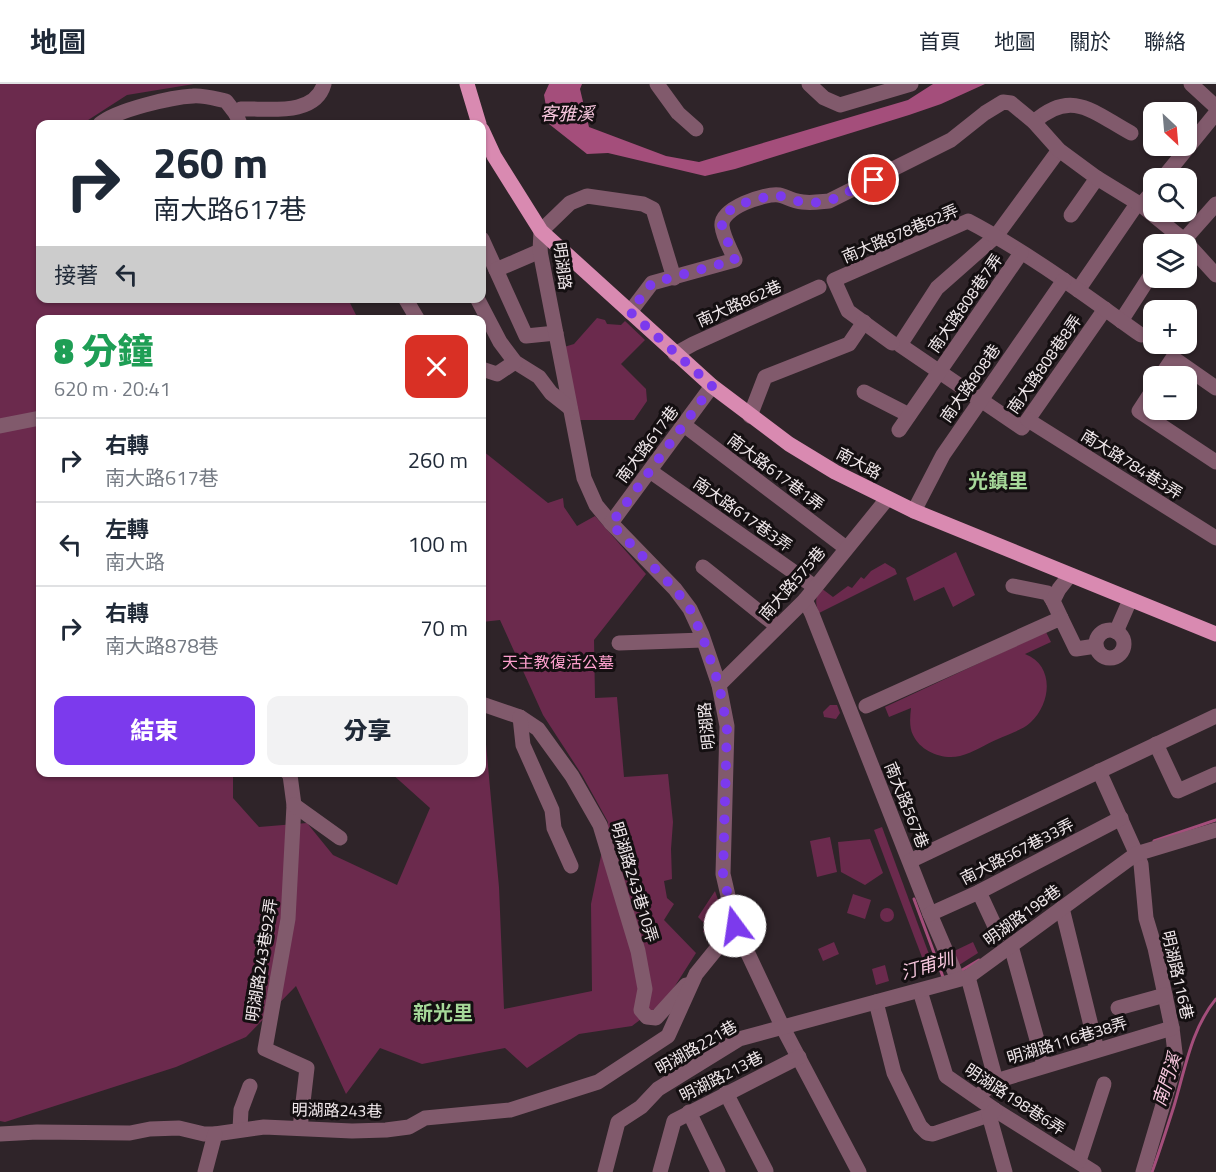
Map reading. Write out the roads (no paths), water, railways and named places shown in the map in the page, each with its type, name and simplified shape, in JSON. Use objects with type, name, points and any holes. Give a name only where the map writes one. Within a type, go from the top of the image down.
[{"type":"main road","points":[[467,84],[478,120]]},
{"type":"main road","name":"明湖路","points":[[486,139],[494,156],[541,231]]},
{"type":"main road","name":"南大路","points":[[541,231],[712,386],[789,444],[835,472],[914,511],[1216,634]]},
{"type":"street","points":[[238,119],[241,109],[302,107],[314,100],[324,84]]},
{"type":"street","points":[[657,84],[678,112],[696,129]]},
{"type":"street","points":[[809,84],[824,98],[840,105],[911,84]]},
{"type":"street","points":[[1191,84],[1216,107]]},
{"type":"street","points":[[105,120],[143,106],[195,95],[226,101],[238,119]]},
{"type":"street","points":[[630,312],[652,283],[735,260],[722,227],[722,220],[732,208],[752,200],[777,195],[804,202],[829,201],[951,140],[1003,102],[1011,103],[1034,122],[1059,150],[1139,205],[1170,234]]},
{"type":"street","points":[[1034,122],[1047,110],[1064,104],[1082,106],[1131,133]]},
{"type":"street","points":[[1170,168],[1216,113]]},
{"type":"street","points":[[1059,150],[996,236],[1064,280],[1141,335]]},
{"type":"street","points":[[1071,215],[1097,178]]},
{"type":"street","points":[[541,231],[570,203],[586,196],[643,204],[653,209],[674,278]]},
{"type":"street","points":[[1078,290],[1143,201]]},
{"type":"street","points":[[1184,234],[1216,204]]},
{"type":"street","name":"南大路878巷82弄","points":[[892,343],[848,311],[834,280],[968,221],[996,236]]},
{"type":"street","name":"明湖路","points":[[541,231],[540,251],[585,478],[596,505],[611,524],[675,589],[690,609],[719,685],[727,726],[723,874],[735,926],[780,1021],[859,1172]]},
{"type":"street","name":"南大路808巷7弄","points":[[980,401],[900,345],[937,288],[996,236]]},
{"type":"street","points":[[486,248],[526,336],[556,333]]},
{"type":"street","points":[[496,270],[540,251]]},
{"type":"street","name":"南大路808巷7弄","points":[[899,430],[1021,253]]},
{"type":"street","points":[[1197,258],[1216,275]]},
{"type":"street","name":"南大路808巷","points":[[914,511],[943,455],[1064,280]]},
{"type":"street","name":"南大路862巷","points":[[675,354],[819,287]]},
{"type":"street","points":[[1121,321],[1143,287]]},
{"type":"street","name":"南大路808巷8弄","points":[[980,401],[1022,428],[1105,309]]},
{"type":"street","points":[[486,315],[500,342],[515,362],[539,377],[551,393],[570,408]]},
{"type":"street","points":[[750,416],[765,377],[849,344],[864,322]]},
{"type":"street","points":[[1168,366],[1173,358],[1184,366]]},
{"type":"street","points":[[486,370],[498,374],[515,362]]},
{"type":"street","points":[[1197,375],[1216,388]]},
{"type":"street","name":"南大路617巷","points":[[611,524],[712,386]]},
{"type":"street","points":[[864,392],[909,415]]},
{"type":"street","points":[[0,426],[36,419]]},
{"type":"street","name":"南大路784巷3弄","points":[[1028,420],[1216,538]]},
{"type":"street","points":[[1153,420],[1216,462]]},
{"type":"street","name":"南大路617巷1弄","points":[[684,425],[846,548]]},
{"type":"street","name":"南大路617巷3弄","points":[[650,471],[815,587]]},
{"type":"street","name":"南大路575巷","points":[[719,685],[805,600],[887,499]]},
{"type":"street","points":[[703,567],[773,623]]},
{"type":"street","points":[[1053,601],[1059,588],[1070,575]]},
{"type":"street","points":[[1013,586],[1048,593],[1076,649],[1096,646]]},
{"type":"street","name":"南大路567巷","points":[[805,600],[910,861],[1216,716]]},
{"type":"street","points":[[1116,632],[1130,600]]},
{"type":"street","points":[[866,706],[1061,618]]},
{"type":"street","points":[[1108,630],[1116,632],[1123,637],[1124,646],[1118,656],[1104,657],[1096,646],[1100,634],[1108,630]]},
{"type":"street","points":[[620,643],[703,640]]},
{"type":"street","name":"明湖路243巷10弄","points":[[486,705],[520,717],[538,729],[572,776],[600,825],[638,951],[645,988],[641,1010],[647,1017],[656,1018],[696,974]]},
{"type":"street","points":[[520,717],[523,745],[552,810],[554,828],[571,866]]},
{"type":"street","points":[[1156,744],[1178,791],[1216,774]]},
{"type":"street","points":[[1099,771],[1136,854]]},
{"type":"street","name":"明湖路243巷92弄","points":[[293,777],[294,805],[288,919],[265,1049],[307,1068],[300,1128]]},
{"type":"street","points":[[294,805],[340,838]]},
{"type":"street","name":"南大路567巷33弄","points":[[930,914],[979,892],[1121,818]]},
{"type":"street","name":"明湖路198巷","points":[[780,1021],[920,991],[959,974],[1011,946],[1136,854],[1216,830]]},
{"type":"street","name":"明湖路116巷","points":[[1136,854],[1141,864],[1146,918],[1172,1028],[1176,1061],[1143,1172]]},
{"type":"street","points":[[910,861],[930,914],[959,974],[996,1081]]},
{"type":"street","points":[[979,892],[999,935]]},
{"type":"street","points":[[1062,908],[1097,1050]]},
{"type":"street","name":"明湖路243巷","points":[[0,1134],[130,1133],[150,1129],[179,1128],[204,1134],[215,1134],[264,1127],[352,1131],[386,1130],[409,1127],[425,1118],[510,1110],[598,1082],[668,1036],[696,974],[735,926]]},
{"type":"street","points":[[1011,946],[1044,1065]]},
{"type":"street","name":"明湖路198巷6弄","points":[[920,991],[946,1076],[978,1097],[992,1112],[1079,1161],[1094,1172]]},
{"type":"street","points":[[1118,1008],[1165,995]]},
{"type":"street","points":[[876,1002],[894,1073],[920,1126],[927,1133],[933,1134],[992,1112],[1002,1171]]},
{"type":"street","name":"明湖路221巷","points":[[605,1172],[618,1122],[641,1107],[658,1089],[739,1040],[780,1021]]},
{"type":"street","name":"明湖路116巷38弄","points":[[978,1097],[996,1081],[1172,1028]]},
{"type":"street","name":"明湖路213巷","points":[[660,1172],[674,1121],[799,1057]]},
{"type":"street","name":"明湖路198巷6弄","points":[[1079,1161],[1104,1084]]},
{"type":"street","points":[[240,1130],[241,1110],[250,1086]]},
{"type":"street","points":[[726,1093],[766,1171]]},
{"type":"street","points":[[689,1112],[718,1172]]},
{"type":"street","points":[[205,1172],[215,1134]]},
{"type":"water","name":"客雅溪","points":[[549,84],[582,84],[580,89],[589,127],[666,156],[699,162],[908,100],[933,84],[985,84],[941,104],[909,115],[735,169],[705,176],[608,153],[587,154],[549,124],[544,95]]},
{"type":"waterway","name":"汀甫圳","points":[[1154,841],[1216,820]]},
{"type":"waterway","points":[[914,899],[943,977]]},
{"type":"waterway","name":"汀甫圳","points":[[959,972],[979,960]]},
{"type":"waterway","name":"南門溪","points":[[1152,1172],[1200,1023],[1216,999]]},
{"type":"district","name":"光鎮里","points":[[998,481]]},
{"type":"district","name":"新光里","points":[[443,1013]]},
{"type":"park label","name":"天主教復活公墓","points":[[558,662]]}]
